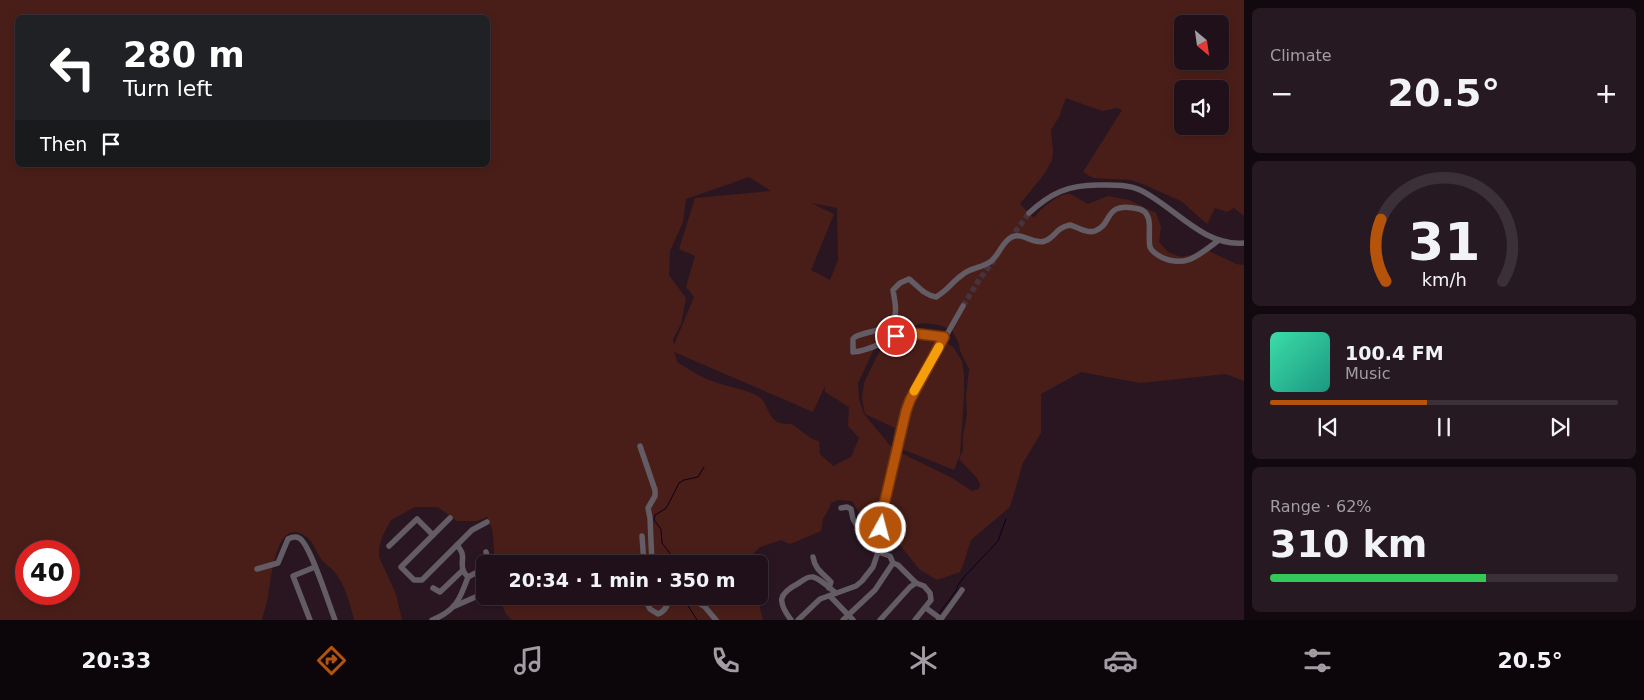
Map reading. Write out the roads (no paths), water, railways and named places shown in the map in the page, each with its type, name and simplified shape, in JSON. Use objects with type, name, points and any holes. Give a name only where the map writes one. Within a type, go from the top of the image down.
[{"type":"street","points":[[1029,214],[1044,200],[1063,189],[1086,185],[1111,184],[1126,186],[1138,189],[1200,230],[1219,240],[1244,243]]},
{"type":"street","points":[[944,337],[911,333],[896,336],[866,350],[853,352],[853,339],[855,337],[882,329],[892,322],[896,314],[893,290],[900,283],[909,279],[924,293],[936,297],[944,292],[961,275],[972,268],[988,263],[996,257],[1008,239],[1014,236],[1022,235],[1040,242],[1047,240],[1062,226],[1070,225],[1086,231],[1095,231],[1102,226],[1114,210],[1119,208],[1145,211],[1149,219],[1152,251],[1169,260],[1181,262],[1190,260],[1219,240]]},
{"type":"street","points":[[798,620],[820,599],[848,590],[862,581],[873,567],[878,552],[886,495],[906,411],[944,337],[963,306]]},
{"type":"street","points":[[640,446],[655,490],[655,496],[648,508],[652,555]]},
{"type":"street","points":[[841,508],[847,507],[851,509],[857,526],[881,528]]},
{"type":"street","points":[[450,518],[401,567],[414,580],[422,580],[472,530],[487,522]]},
{"type":"street","points":[[388,546],[417,519],[433,535]]},
{"type":"street","points":[[642,536],[643,555]]},
{"type":"street","points":[[257,569],[278,562],[288,539],[294,537],[301,539],[315,567],[335,620]]},
{"type":"street","points":[[457,546],[463,557],[463,570],[468,577]]},
{"type":"street","points":[[878,552],[890,556],[894,563],[916,583],[924,586],[932,597],[926,608],[915,620]]},
{"type":"street","points":[[812,557],[814,565],[831,582],[830,588]]},
{"type":"street","points":[[843,620],[875,590],[894,563]]},
{"type":"street","points":[[310,620],[293,576],[315,567]]},
{"type":"street","points":[[433,588],[440,592],[463,570]]},
{"type":"street","points":[[455,606],[468,577],[476,573]]},
{"type":"street","points":[[791,620],[782,602],[782,595],[785,591],[809,577],[815,577],[830,588],[853,620]]},
{"type":"street","points":[[880,620],[910,587],[916,583]]},
{"type":"street","points":[[926,608],[938,618],[962,590]]},
{"type":"street","points":[[432,620],[455,606],[476,597]]},
{"type":"street","points":[[648,605],[650,609],[658,614],[667,608],[668,605]]},
{"type":"street","points":[[702,605],[716,620]]},
{"type":"waterway","points":[[671,555],[662,543],[661,529],[654,520],[655,515],[665,509],[679,483],[698,477],[704,467]]},
{"type":"waterway","points":[[938,615],[964,577],[998,541],[1006,519]]},
{"type":"waterway","points":[[688,605],[697,620]]},
{"type":"tunnel","points":[[1010,239],[1029,213]]},
{"type":"tunnel","points":[[963,306],[994,260]]}]
